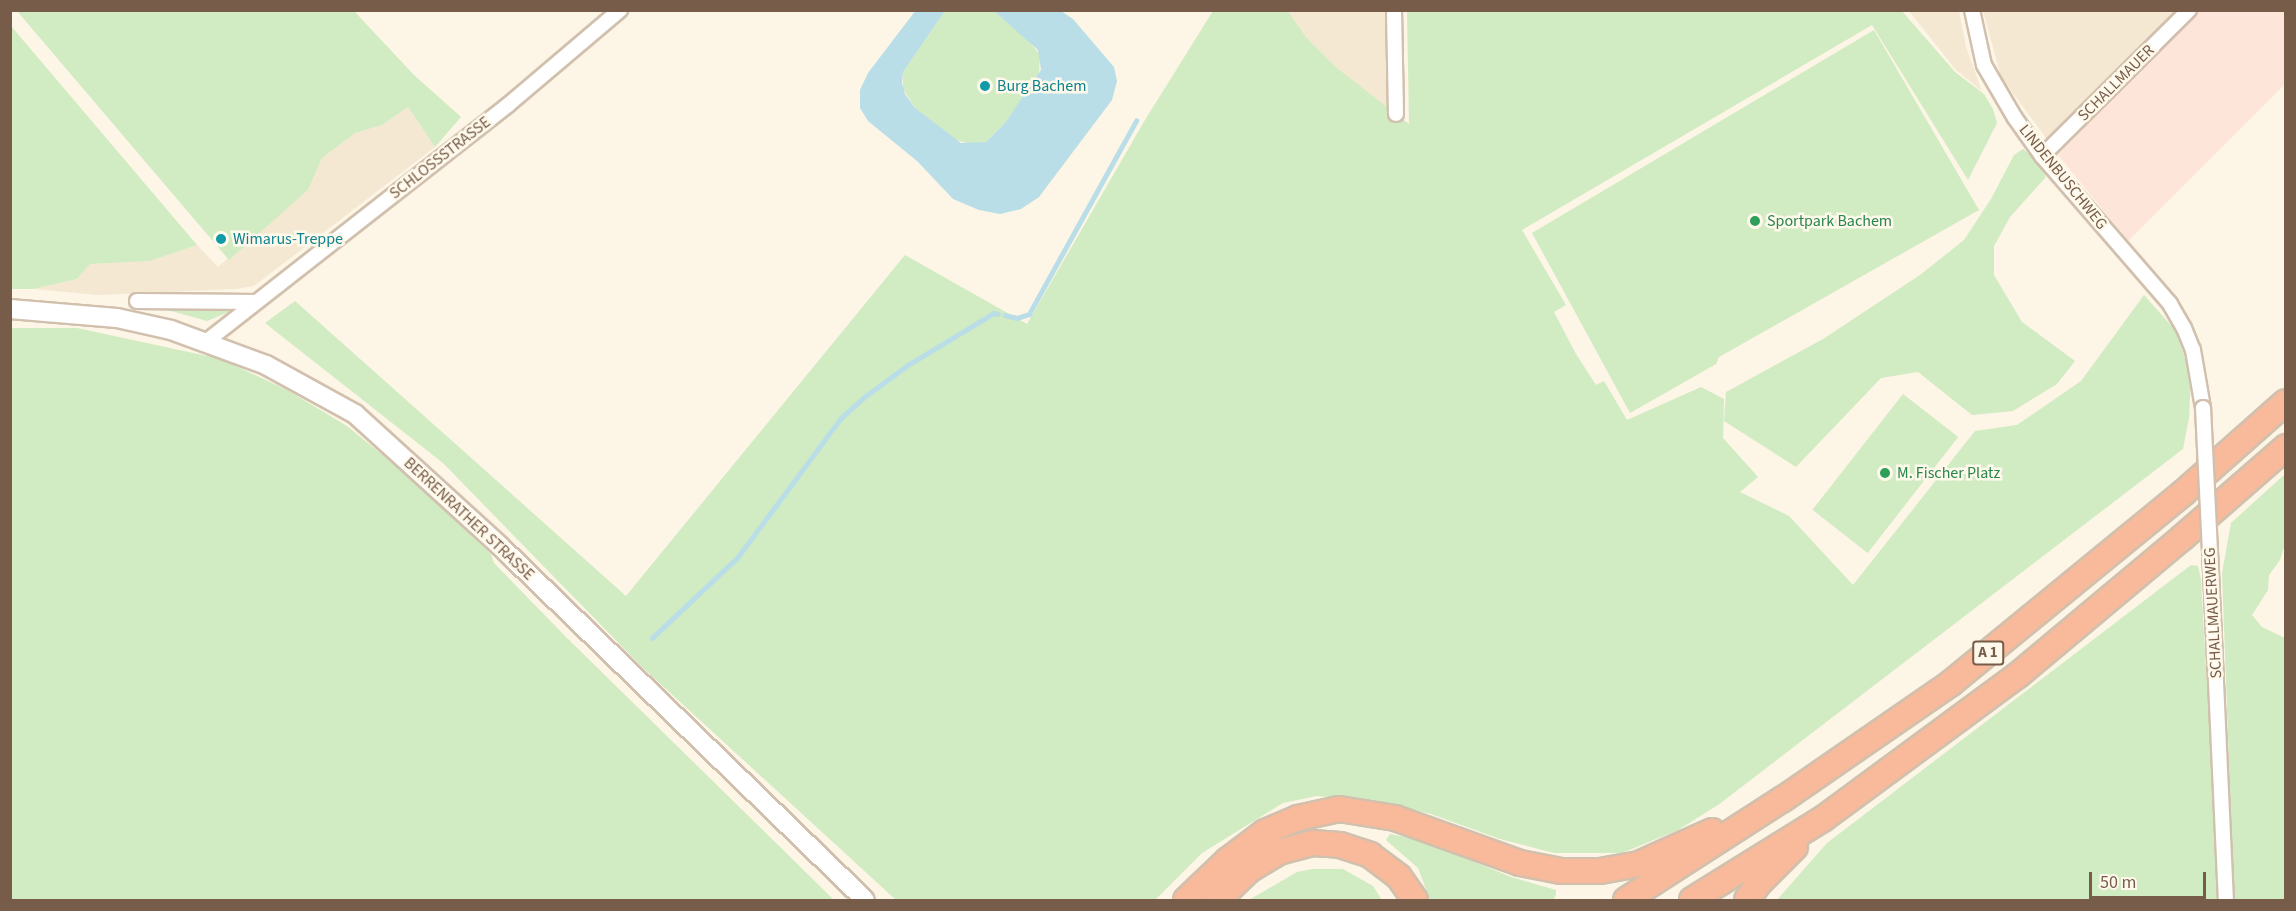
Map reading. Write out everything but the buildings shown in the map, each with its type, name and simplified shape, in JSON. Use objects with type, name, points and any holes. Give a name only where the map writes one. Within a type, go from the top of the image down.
[{"type":"highway","name":"A 1","points":[[1626,900],[1783,799],[1951,683],[2183,493],[2286,402]]},
{"type":"highway","name":"A 1","points":[[1692,900],[1824,818],[2018,675],[2183,537],[2286,447]]},
{"type":"highway","points":[[1186,900],[1228,860],[1265,832],[1298,818],[1339,810],[1395,818],[1520,863],[1561,871],[1600,871],[1639,864],[1783,799]]},
{"type":"highway","points":[[1747,900],[1758,884],[1824,818]]},
{"type":"highway","points":[[1218,900],[1249,870],[1279,852],[1313,843],[1340,845],[1370,855],[1399,877],[1414,900]]},
{"type":"main road","name":"BERRENRATHER STRASSE","points":[[10,309],[117,318],[207,341],[266,365],[355,414],[500,546],[865,900]]},
{"type":"street","name":"SCHLOSSSTRASSE","points":[[207,341],[508,105],[620,10]]},
{"type":"street","points":[[1394,10],[1396,114]]},
{"type":"street","name":"LINDENBUSCHWEG","points":[[1972,10],[1984,65],[2015,118],[2043,156],[2170,304],[2184,328]]},
{"type":"street","name":"SCHALLMAUER","points":[[2043,156],[2189,10]]},
{"type":"street","points":[[137,301],[256,302]]},
{"type":"street","name":"SCHALLMAUERWEG","points":[[2184,328],[2193,350],[2203,408],[2226,900]]},
{"type":"shaded area","points":[[1288,11],[1390,11],[1391,111],[1337,68],[1306,37]]},
{"type":"shaded area","points":[[1909,11],[1959,11],[1966,47],[1982,91],[1956,70]]},
{"type":"shaded area","points":[[1983,11],[2180,11],[2051,140],[2046,138],[2001,77]]},
{"type":"shaded area","points":[[2199,11],[2285,11],[2285,84],[2128,241],[2058,155]]},
{"type":"shaded area","points":[[408,107],[435,147],[254,286],[236,289],[98,295],[33,289],[77,279],[90,264],[150,261],[197,245],[218,267],[308,190],[322,158],[355,133],[382,125]]},
{"type":"green space","points":[[1901,10],[1955,72],[1984,94],[1993,109],[1997,123],[1968,180],[1872,25],[1522,230],[1566,305],[1554,312],[1576,354],[1596,385],[1604,381],[1627,420],[1701,387],[1724,399],[1723,438],[1758,477],[1740,492],[1789,516],[1853,585],[1975,431],[2017,425],[2081,381],[2144,295],[2176,331],[2191,376],[2189,418],[2183,449],[1718,805],[1678,830],[1622,853],[1554,853],[1500,839],[1431,814],[1378,801],[1317,796],[1283,803],[1202,853],[1155,900],[896,900],[642,667],[443,463],[265,323],[295,301],[626,596],[905,255],[1027,324],[1145,120],[1213,11],[1288,11],[1306,37],[1337,68],[1409,124],[1407,11]]},
{"type":"green space","points":[[17,11],[354,11],[414,75],[461,117],[435,147],[408,107],[382,125],[355,133],[322,158],[308,190],[229,260]]},
{"type":"green space","points":[[945,11],[994,11],[1029,41],[1040,55],[1039,75],[1005,123],[986,142],[969,144],[954,139],[915,108],[903,89],[903,72]]},
{"type":"green space","points":[[10,26],[197,245],[150,261],[90,264],[77,279],[33,289],[11,289]]},
{"type":"green space","name":"Sportpark Bachem","points":[[1874,30],[1979,210],[1719,357],[1716,364],[1630,413],[1532,233]]},
{"type":"green space","points":[[2023,149],[2036,160],[2046,177],[2010,217],[1994,246],[1994,275],[2022,322],[2075,361],[2057,384],[2013,411],[1972,415],[1918,372],[1881,378],[1796,467],[1724,421],[1726,392],[1823,339],[1920,275],[1964,240],[1991,199],[2014,155]]},
{"type":"green space","points":[[157,307],[231,308],[231,311],[207,321]]},
{"type":"green space","points":[[11,328],[77,328],[221,359],[287,390],[347,426],[413,480],[491,554],[494,563],[567,638],[834,900],[11,900]]},
{"type":"green space","name":"M. Fischer Platz","points":[[1903,394],[1958,437],[1868,553],[1812,510]]},
{"type":"green space","points":[[2285,474],[2285,544],[2280,560],[2269,575],[2268,590],[2252,615],[2262,627],[2285,638],[2285,900],[2234,900],[2222,573],[2231,523]]},
{"type":"green space","points":[[2191,565],[2198,566],[2201,580],[2219,900],[1777,900],[1827,843]]},
{"type":"green space","points":[[1390,834],[1421,840],[1511,877],[1556,890],[1556,895],[1553,900],[1430,900],[1418,868],[1386,840]]},
{"type":"green space","points":[[1312,869],[1343,869],[1373,886],[1382,900],[1249,900],[1297,872]]},
{"type":"water","points":[[916,10],[945,11],[903,72],[902,83],[905,94],[915,108],[961,143],[986,142],[1005,123],[1041,70],[1038,50],[994,11],[1061,11],[1073,19],[1114,67],[1117,81],[1112,100],[1039,197],[1021,209],[1000,214],[979,210],[953,199],[917,161],[868,121],[860,108],[860,90],[868,73]]},
{"type":"waterway","points":[[1005,315],[1017,318],[1029,314],[1136,121]]},
{"type":"waterway","points":[[652,638],[737,558],[841,418],[863,398],[908,365],[994,313],[998,314]]},
{"type":"place","name":"Burg Bachem","points":[[985,86]]},
{"type":"place","name":"Sportpark Bachem","points":[[1755,221]]},
{"type":"place","name":"Wimarus-Treppe","points":[[221,239]]},
{"type":"place","name":"M. Fischer Platz","points":[[1885,473]]}]
